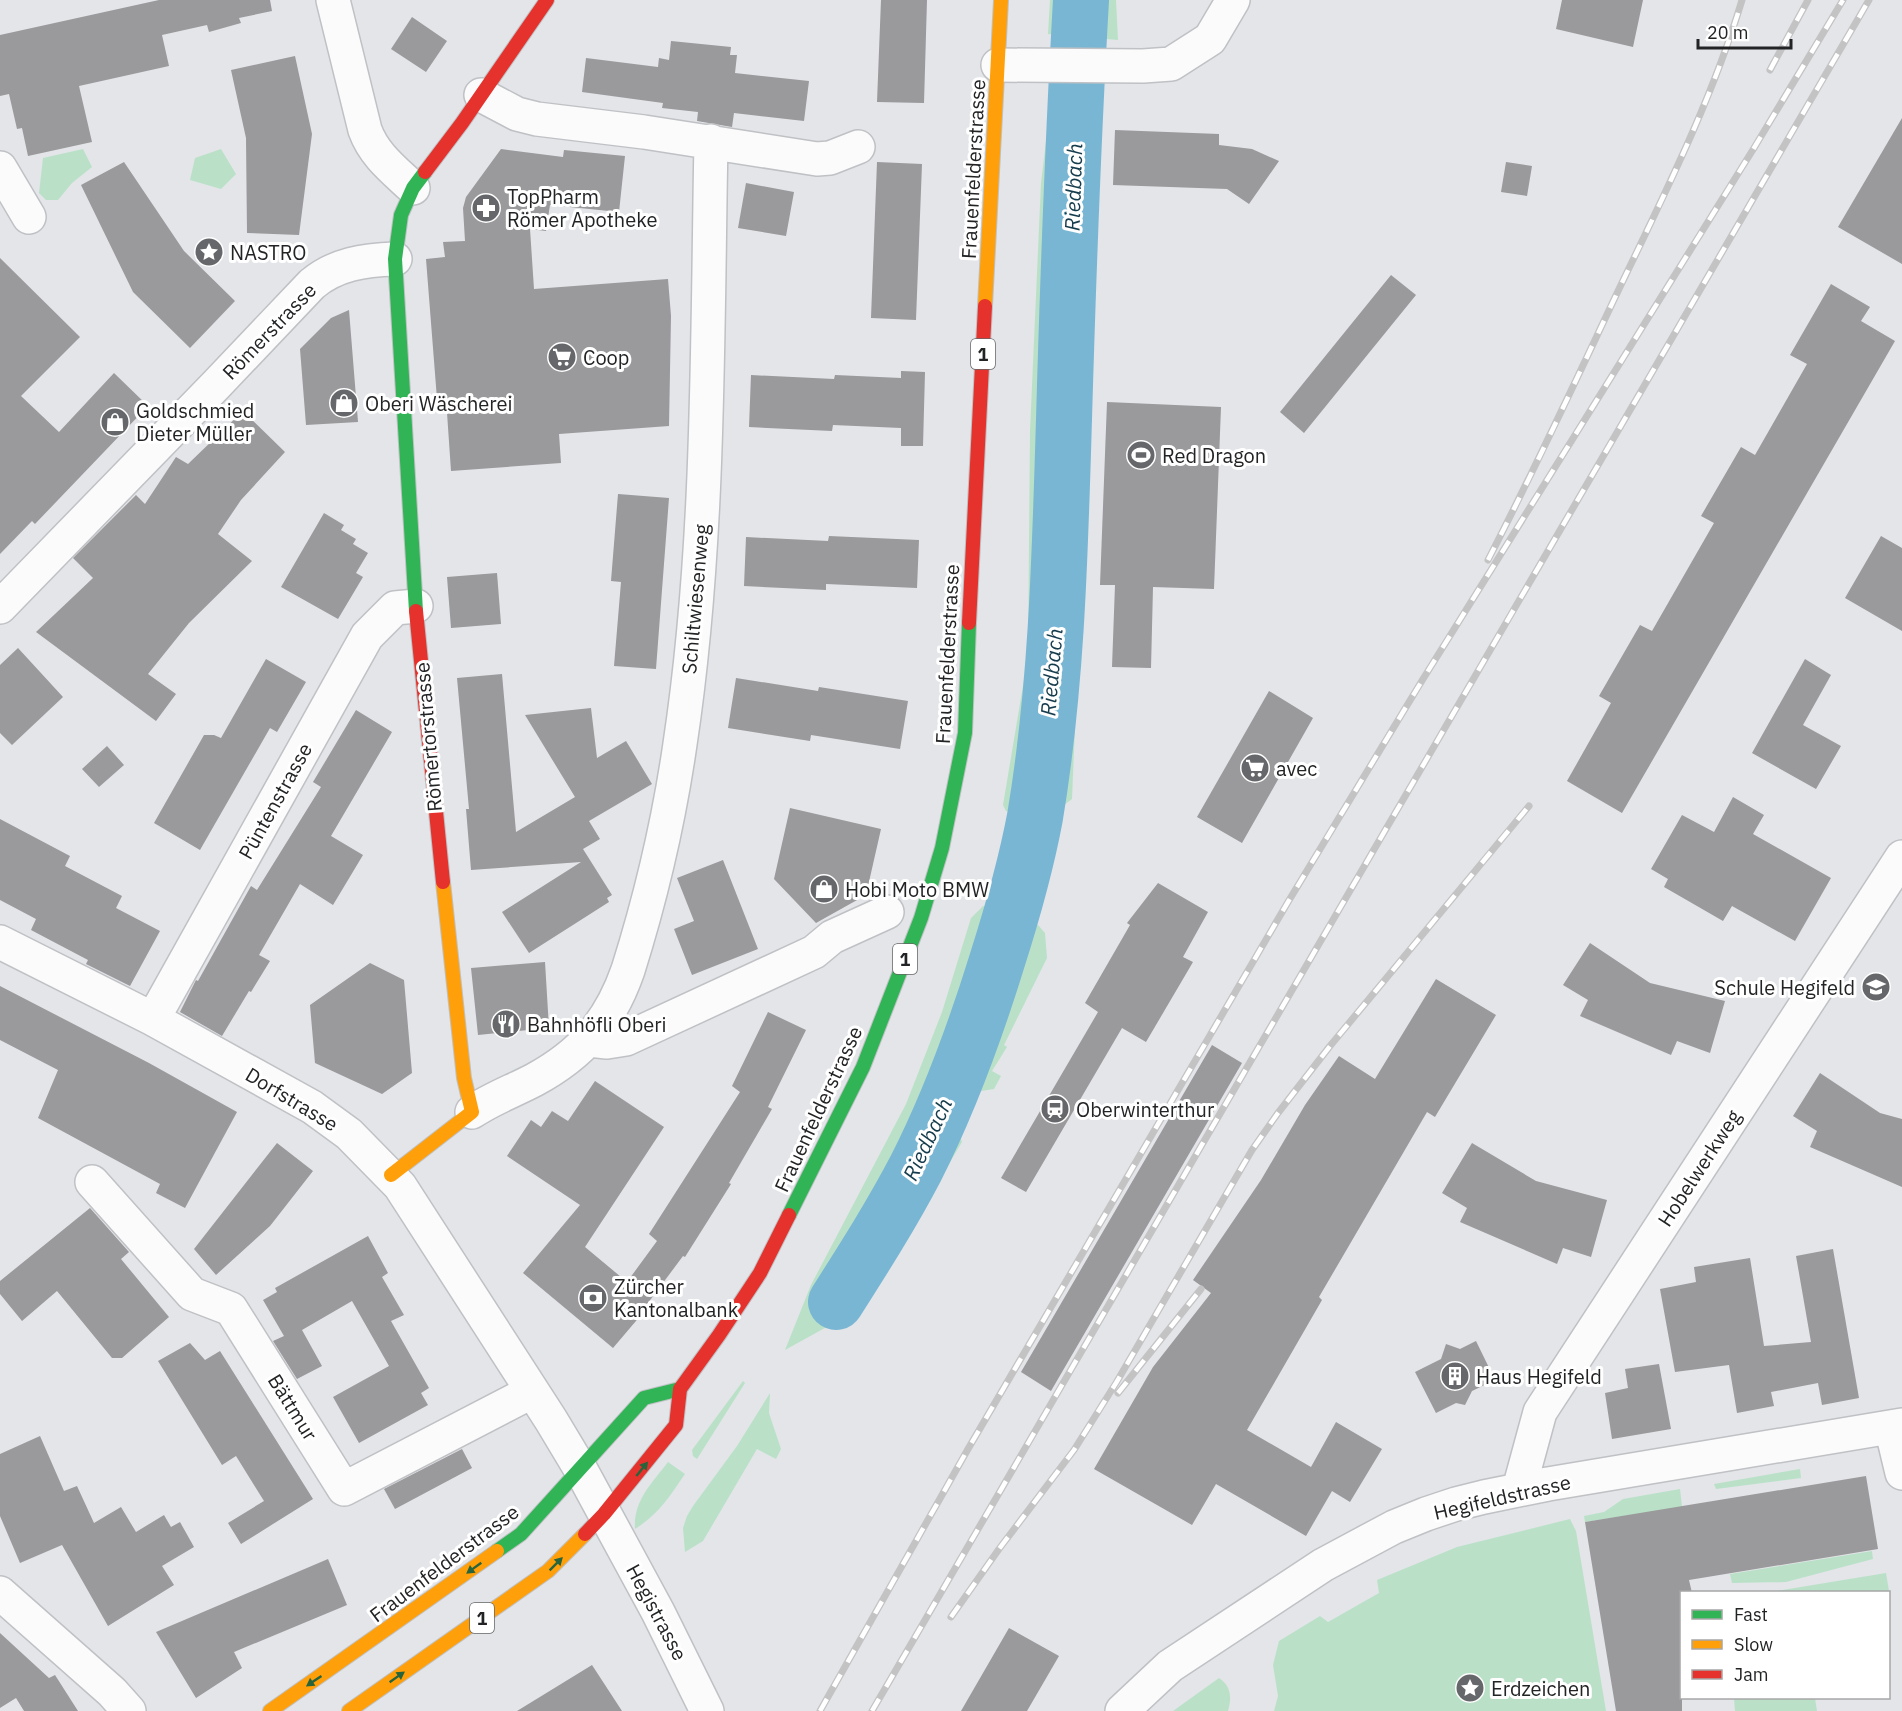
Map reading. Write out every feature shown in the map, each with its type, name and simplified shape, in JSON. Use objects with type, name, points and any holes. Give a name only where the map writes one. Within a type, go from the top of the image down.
[{"type":"main road","points":[[395,259],[401,215],[413,188],[462,123],[547,0]]},
{"type":"main road","name":"Frauenfelderstrasse","points":[[349,1711],[548,1571],[604,1514],[676,1425],[680,1389],[760,1273],[862,1067],[921,918],[942,848],[966,733],[970,584],[1001,0]]},
{"type":"main road","name":"Römertorstrasse","points":[[395,259],[416,606],[461,1055],[465,1086],[472,1112]]},
{"type":"main road","points":[[391,1175],[472,1112]]},
{"type":"main road","name":"Frauenfelderstrasse","points":[[270,1711],[521,1534],[644,1398],[680,1389]]},
{"type":"street","points":[[333,0],[369,143],[385,163],[413,188]]},
{"type":"street","points":[[998,65],[1143,66],[1171,64],[1210,39],[1233,0]]},
{"type":"street","points":[[481,95],[517,114],[537,119],[711,141],[817,159],[830,158],[858,147]]},
{"type":"street","name":"Schiltwiesenweg","points":[[472,1112],[552,1070],[576,1053],[589,1040],[613,1007],[622,989],[634,950],[661,845],[683,726],[703,512],[711,141]]},
{"type":"street","points":[[0,168],[29,217]]},
{"type":"street","name":"Römerstrasse","points":[[0,607],[312,284],[328,272],[346,265],[377,259],[395,259]]},
{"type":"street","name":"Püntenstrasse","points":[[153,1019],[367,636],[395,608],[416,606]]},
{"type":"street","name":"Hobelwerkweg","points":[[1519,1489],[1540,1412],[1902,857]]},
{"type":"street","points":[[589,1040],[607,1042],[626,1039],[814,952],[832,937],[887,912]]},
{"type":"street","name":"Dorfstrasse","points":[[0,942],[153,1019],[312,1107],[349,1134],[400,1186],[581,1470]]},
{"type":"street","name":"Bättmur","points":[[92,1182],[192,1294],[231,1309],[344,1489],[531,1392]]},
{"type":"street","points":[[1896,1426],[1902,1473]]},
{"type":"street","name":"Hegifeldstrasse","points":[[1122,1711],[1170,1666],[1323,1565],[1394,1527],[1426,1514],[1456,1504],[1519,1489],[1896,1426]]},
{"type":"street","name":"Hegistrasse","points":[[581,1470],[658,1612],[707,1711]]},
{"type":"street","points":[[0,1593],[112,1692],[129,1711]]},
{"type":"green space","points":[[1050,0],[1116,0],[1118,40],[1048,34]]},
{"type":"green space","points":[[1051,100],[1089,100],[1097,111],[1095,251],[1072,799],[1044,820],[1006,811],[1003,805],[1028,656],[1030,431],[1041,183]]},
{"type":"green space","points":[[83,149],[92,167],[72,183],[58,200],[46,200],[39,193],[43,158]]},
{"type":"green space","points":[[221,149],[236,174],[221,189],[190,180],[195,158]]},
{"type":"green space","points":[[983,906],[1022,914],[1045,933],[1047,958],[1004,1045],[1007,1047],[992,1071],[1001,1076],[994,1089],[981,1091],[958,1131],[962,1142],[858,1317],[852,1313],[785,1350],[811,1285],[906,1104],[942,1012],[971,918]]},
{"type":"green space","points":[[743,1381],[745,1383],[697,1459],[693,1456],[692,1450]]},
{"type":"green space","points":[[770,1393],[769,1413],[781,1449],[776,1459],[757,1449],[703,1541],[685,1552],[683,1528],[687,1516],[737,1446]]},
{"type":"green space","points":[[668,1462],[685,1474],[657,1511],[635,1529],[640,1501]]},
{"type":"green space","points":[[1800,1469],[1801,1478],[1716,1489],[1714,1484]]},
{"type":"green space","points":[[1680,1489],[1682,1507],[1585,1522],[1584,1516],[1604,1512],[1623,1499]]},
{"type":"green space","points":[[1570,1519],[1576,1531],[1606,1711],[1274,1711],[1278,1696],[1273,1665],[1279,1641],[1320,1616],[1328,1622],[1379,1593],[1377,1580],[1457,1547]]},
{"type":"green space","points":[[1872,1551],[1873,1559],[1786,1582],[1732,1583],[1730,1574]]},
{"type":"green space","points":[[1886,1573],[1889,1591],[1777,1591]]},
{"type":"green space","points":[[1219,1678],[1230,1692],[1228,1711],[1173,1711]]},
{"type":"green space","points":[[1734,1699],[1815,1699],[1817,1711],[1735,1711]]},
{"type":"building","points":[[159,0],[270,0],[272,11],[239,18],[241,23],[209,32],[207,25],[162,35],[169,66],[79,86],[92,142],[28,156],[22,128],[17,129],[9,94],[0,96],[0,35]]},
{"type":"building","points":[[881,0],[927,0],[924,103],[877,102]]},
{"type":"building","points":[[1562,0],[1643,0],[1633,47],[1556,29]]},
{"type":"building","points":[[412,17],[447,41],[426,72],[391,49]]},
{"type":"building","points":[[671,41],[731,47],[730,55],[737,55],[735,73],[809,81],[804,121],[734,113],[732,127],[697,121],[698,112],[662,108],[663,103],[582,92],[586,58],[658,67],[659,58],[669,60]]},
{"type":"building","points":[[295,56],[312,134],[299,235],[247,233],[246,138],[231,70]]},
{"type":"building","points":[[1902,118],[1902,264],[1838,227]]},
{"type":"building","points":[[1115,130],[1219,134],[1219,145],[1252,149],[1279,161],[1249,204],[1227,189],[1113,185]]},
{"type":"building","name":"Coop","points":[[501,149],[563,157],[564,150],[625,156],[619,212],[550,205],[546,231],[530,229],[534,289],[668,279],[671,316],[669,426],[559,434],[561,463],[451,471],[446,398],[437,399],[426,259],[445,257],[443,242],[465,241],[463,208],[466,197]]},
{"type":"building","points":[[124,162],[184,251],[235,301],[190,348],[133,292],[81,185]]},
{"type":"building","points":[[877,162],[922,164],[916,320],[871,318]]},
{"type":"building","points":[[1506,162],[1532,166],[1527,196],[1501,192]]},
{"type":"building","points":[[746,183],[794,192],[786,236],[738,228]]},
{"type":"building","points":[[0,258],[80,337],[21,396],[59,432],[114,373],[148,406],[35,524],[32,521],[0,554]]},
{"type":"building","points":[[1391,275],[1416,295],[1304,433],[1280,412]]},
{"type":"building","points":[[1831,284],[1870,307],[1861,321],[1895,341],[1622,813],[1567,781],[1611,703],[1599,696],[1640,625],[1652,631],[1714,523],[1701,516],[1741,447],[1755,455],[1807,364],[1790,355]]},
{"type":"building","points":[[349,310],[358,422],[306,425],[300,349],[331,318]]},
{"type":"building","points":[[901,371],[925,372],[923,446],[901,446],[901,428],[833,425],[832,431],[749,427],[751,375],[834,379],[835,375],[901,378]]},
{"type":"building","points":[[1107,402],[1221,407],[1214,589],[1153,587],[1151,668],[1112,667],[1115,585],[1100,585]]},
{"type":"building","points":[[243,411],[285,452],[241,500],[218,534],[252,561],[189,623],[148,674],[176,694],[156,721],[36,632],[93,578],[73,558],[136,495],[145,504],[176,457],[188,464]]},
{"type":"building","points":[[618,494],[669,498],[656,669],[614,666],[621,582],[611,581]]},
{"type":"building","points":[[324,513],[344,525],[341,530],[356,539],[353,544],[368,553],[356,573],[363,577],[338,619],[281,587]]},
{"type":"building","points":[[829,536],[919,540],[917,588],[826,584],[826,590],[744,586],[746,537],[828,541]]},
{"type":"building","points":[[1881,536],[1902,548],[1902,631],[1845,598]]},
{"type":"building","points":[[497,573],[501,624],[451,628],[447,577]]},
{"type":"building","points":[[18,648],[63,697],[12,745],[0,733],[0,665]]},
{"type":"building","points":[[266,659],[306,682],[277,732],[270,728],[200,850],[154,823],[204,735],[221,738]]},
{"type":"building","points":[[1805,659],[1831,675],[1803,725],[1841,746],[1816,789],[1752,753]]},
{"type":"building","points":[[502,674],[516,832],[575,797],[525,715],[591,708],[597,758],[626,741],[652,784],[589,821],[600,839],[583,849],[612,895],[607,898],[609,902],[529,953],[502,912],[581,862],[471,870],[466,809],[469,809],[457,678]]},
{"type":"building","points":[[736,678],[818,691],[819,687],[908,701],[900,749],[811,735],[810,741],[728,728]]},
{"type":"building","name":"avec","points":[[1269,691],[1313,718],[1242,843],[1197,817]]},
{"type":"building","points":[[356,710],[392,732],[331,836],[363,855],[333,905],[300,884],[259,955],[270,961],[222,1036],[180,1012],[251,886],[257,890],[321,787],[313,782]]},
{"type":"building","points":[[107,746],[124,765],[99,787],[82,769]]},
{"type":"building","points":[[1733,797],[1764,815],[1753,834],[1831,878],[1795,941],[1732,906],[1723,921],[1664,887],[1668,879],[1651,869],[1682,815],[1714,832]]},
{"type":"building","points":[[790,808],[881,829],[866,895],[816,923],[774,879]]},
{"type":"building","points":[[0,819],[70,856],[65,866],[122,896],[116,908],[160,931],[130,986],[86,964],[88,960],[31,930],[36,919],[0,900]]},
{"type":"building","points":[[723,860],[758,949],[692,975],[674,929],[694,921],[677,878]]},
{"type":"building","points":[[1158,883],[1208,912],[1183,957],[1193,962],[1146,1042],[1122,1028],[1026,1192],[1001,1178],[1098,1012],[1085,1003],[1130,925],[1127,923]]},
{"type":"building","points":[[1590,943],[1650,983],[1725,1001],[1710,1053],[1677,1041],[1671,1055],[1580,1016],[1588,1000],[1563,985]]},
{"type":"building","points":[[545,962],[549,1028],[478,1035],[471,968]]},
{"type":"building","points":[[370,963],[404,980],[412,1073],[382,1094],[315,1063],[310,1005]]},
{"type":"building","points":[[1436,979],[1496,1015],[1435,1117],[1427,1112],[1319,1297],[1322,1300],[1247,1430],[1311,1467],[1336,1422],[1382,1449],[1350,1502],[1332,1491],[1306,1536],[1216,1484],[1192,1525],[1094,1469],[1153,1367],[1211,1293],[1193,1280],[1261,1180],[1305,1105],[1339,1056],[1375,1079]]},
{"type":"building","points":[[0,986],[149,1063],[237,1112],[185,1208],[156,1193],[160,1184],[38,1118],[58,1070],[0,1040]]},
{"type":"building","points":[[768,1012],[806,1030],[768,1107],[772,1109],[729,1183],[731,1184],[685,1257],[683,1256],[645,1307],[647,1308],[613,1348],[523,1273],[580,1205],[507,1156],[531,1120],[541,1127],[552,1111],[568,1121],[595,1081],[664,1127],[585,1247],[627,1282],[657,1241],[649,1234],[740,1092],[732,1086]]},
{"type":"building","points":[[1212,1045],[1242,1063],[1051,1391],[1021,1372]]},
{"type":"building","points":[[1820,1073],[1880,1113],[1902,1119],[1902,1187],[1810,1147],[1817,1131],[1793,1116]]},
{"type":"building","points":[[277,1143],[313,1171],[270,1226],[216,1275],[194,1249]]},
{"type":"building","points":[[1472,1143],[1536,1181],[1607,1200],[1591,1257],[1563,1248],[1557,1264],[1460,1222],[1467,1208],[1442,1193]]},
{"type":"building","points":[[90,1208],[129,1252],[121,1259],[169,1317],[122,1358],[112,1358],[57,1291],[22,1321],[0,1294],[0,1281]]},
{"type":"building","points":[[368,1236],[388,1273],[382,1277],[404,1315],[391,1321],[429,1388],[421,1393],[428,1405],[359,1443],[333,1397],[389,1366],[352,1301],[302,1330],[322,1366],[297,1379],[273,1341],[284,1336],[263,1300],[277,1292],[275,1288]]},
{"type":"building","points":[[1833,1249],[1859,1398],[1822,1405],[1818,1383],[1771,1392],[1774,1406],[1737,1413],[1729,1365],[1675,1372],[1660,1289],[1696,1282],[1694,1267],[1750,1258],[1764,1346],[1811,1342],[1796,1256]]},
{"type":"building","name":"Haus Hegifeld","points":[[1476,1341],[1495,1380],[1472,1391],[1465,1405],[1456,1403],[1436,1413],[1415,1372],[1441,1359],[1446,1344],[1460,1349]]},
{"type":"building","points":[[190,1343],[205,1360],[220,1351],[313,1499],[241,1544],[228,1523],[264,1501],[236,1456],[222,1465],[158,1361]]},
{"type":"building","points":[[1659,1364],[1671,1429],[1612,1439],[1605,1393],[1628,1388],[1625,1369]]},
{"type":"building","points":[[40,1436],[64,1491],[77,1486],[94,1523],[121,1507],[136,1532],[164,1515],[171,1527],[180,1522],[194,1547],[162,1566],[174,1585],[108,1626],[62,1545],[20,1563],[0,1516],[0,1454]]},
{"type":"building","points":[[462,1449],[472,1468],[395,1509],[384,1489]]},
{"type":"building","points":[[1866,1476],[1878,1549],[1689,1580],[1692,1591],[1680,1591],[1682,1711],[1616,1711],[1585,1522]]},
{"type":"building","points":[[328,1559],[347,1605],[234,1652],[242,1668],[196,1698],[156,1632]]},
{"type":"building","points":[[1009,1628],[1059,1656],[1027,1711],[961,1711]]},
{"type":"building","points":[[0,1633],[49,1678],[55,1675],[78,1711],[24,1711],[16,1698],[0,1708]]},
{"type":"building","points":[[592,1665],[622,1711],[517,1711]]},
{"type":"waterway","name":"Riedbach","points":[[836,1302],[907,1185],[951,1092],[1003,943],[1035,817],[1048,718],[1056,619],[1081,0]]},
{"type":"railway","points":[[1488,560],[1555,425],[1686,147],[1702,111],[1742,0]]},
{"type":"railway","points":[[1770,70],[1808,0]]},
{"type":"railway","points":[[820,1711],[968,1449],[1288,902],[1423,679],[1754,148],[1843,0]]},
{"type":"railway","points":[[872,1711],[1869,0]]},
{"type":"railway","points":[[951,1617],[1074,1450],[1116,1383],[1252,1150],[1278,1113],[1330,1046],[1529,806]]},
{"type":"railway","points":[[1118,1393],[1201,1289]]},
{"type":"traffic: fast","points":[[416,611],[395,259],[401,215],[413,188],[425,172]]},
{"type":"traffic: fast","points":[[789,1215],[863,1067],[921,918],[942,848],[965,733],[969,623]]},
{"type":"traffic: fast","points":[[497,1551],[521,1534],[644,1398],[680,1389]]},
{"type":"traffic: slow","points":[[985,306],[1001,0]]},
{"type":"traffic: slow","points":[[391,1175],[472,1112],[464,1078],[443,882]]},
{"type":"traffic: slow","points":[[349,1711],[548,1571],[585,1534]]},
{"type":"traffic: slow","points":[[270,1711],[497,1551]]},
{"type":"traffic: jam","points":[[425,172],[462,123],[547,0]]},
{"type":"traffic: jam","points":[[969,623],[985,306]]},
{"type":"traffic: jam","points":[[416,611],[443,882]]},
{"type":"traffic: jam","points":[[585,1534],[676,1425],[680,1389],[760,1273],[789,1215]]},
{"type":"place","name":"TopPharm Römer Apotheke","points":[[486,208]]},
{"type":"place","name":"NASTRO","points":[[209,252]]},
{"type":"place","name":"Coop","points":[[562,357]]},
{"type":"place","name":"Oberi Wäscherei","points":[[344,403]]},
{"type":"place","name":"Goldschmied Dieter Müller","points":[[115,422]]},
{"type":"place","name":"Red Dragon","points":[[1141,455]]},
{"type":"place","name":"avec","points":[[1255,768]]},
{"type":"place","name":"Hobi Moto BMW","points":[[824,889]]},
{"type":"place","name":"Schule Hegifeld","points":[[1876,987]]},
{"type":"place","name":"Bahnhöfli Oberi","points":[[506,1024]]},
{"type":"place","name":"Oberwinterthur","points":[[1055,1109]]},
{"type":"place","name":"Zürcher Kantonalbank","points":[[593,1298]]},
{"type":"place","name":"Haus Hegifeld","points":[[1455,1376]]},
{"type":"place","name":"Erdzeichen","points":[[1470,1688]]}]
